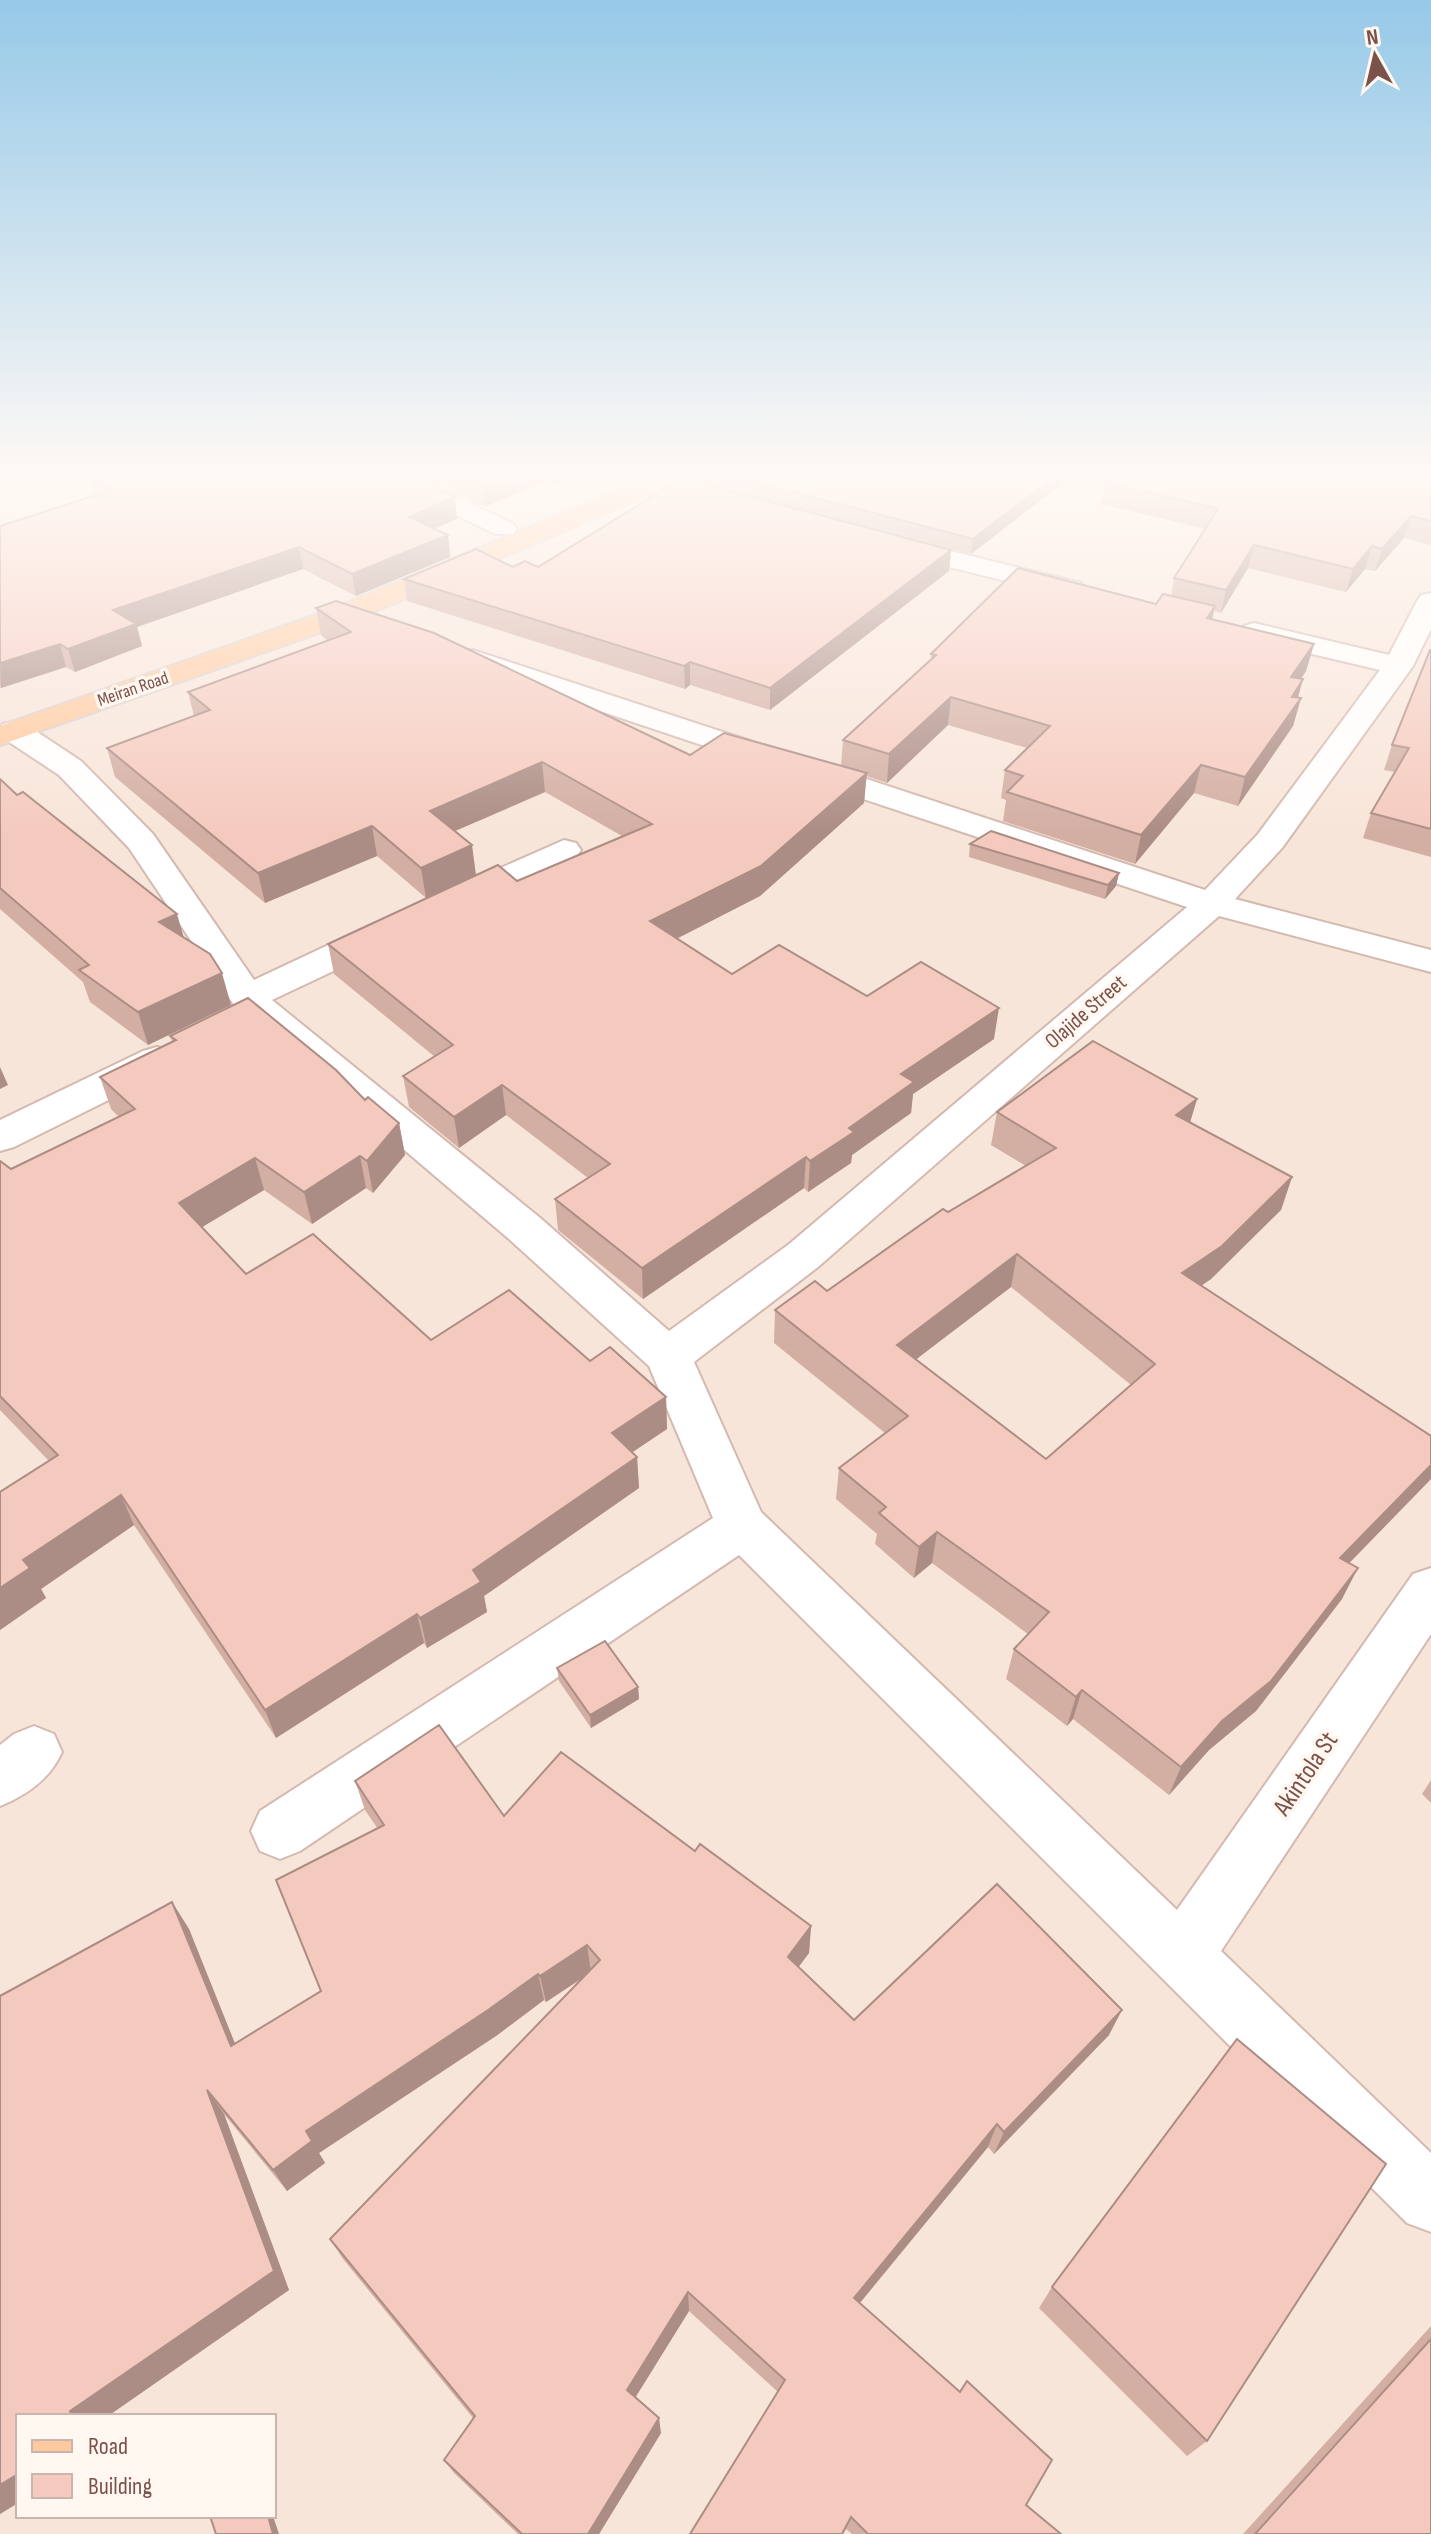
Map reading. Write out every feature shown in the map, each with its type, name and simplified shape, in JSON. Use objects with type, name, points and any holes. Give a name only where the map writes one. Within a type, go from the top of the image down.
[{"type":"main road","name":"Meiran Road","points":[[5,726],[337,597]]},
{"type":"main road","name":"Meiran Road","points":[[5,726],[340,616],[387,597]]},
{"type":"street","name":"Olajide Street","points":[[668,1356],[803,1256],[1212,904],[1270,841],[1398,666],[1431,601]]},
{"type":"street","points":[[340,616],[386,631]]},
{"type":"street","points":[[1233,627],[1398,666]]},
{"type":"street","points":[[446,651],[1212,904],[1431,961]]},
{"type":"street","points":[[5,726],[70,768],[141,841],[246,1010],[524,1228],[668,1356],[742,1526],[1431,2199]]},
{"type":"street","points":[[246,1010],[564,850]]},
{"type":"street","points":[[0,1137],[191,1043]]},
{"type":"street","points":[[280,1831],[742,1526]]},
{"type":"street","name":"Akintola St","points":[[1181,1957],[1431,1590]]},
{"type":"shaded area","points":[[0,597],[1431,597],[1431,2534],[0,2534]]},
{"type":"building","points":[[0,597],[151,597],[113,610],[136,624],[68,649],[60,644],[0,663]]},
{"type":"building","points":[[463,597],[889,597],[770,688],[690,662],[684,666]]},
{"type":"building","points":[[988,597],[1130,597],[1156,604],[1161,597],[1177,597],[1215,606],[1207,618],[1314,644],[1291,677],[1303,679],[1292,697],[1301,698],[1245,777],[1201,765],[1141,835],[1007,792],[1023,776],[1005,770],[1050,726],[951,697],[889,754],[843,740],[936,655],[931,654]]},
{"type":"building","points":[[336,601],[434,633],[690,755],[724,733],[867,773],[761,866],[650,921],[732,974],[779,945],[867,996],[921,962],[999,1008],[901,1074],[914,1082],[849,1128],[854,1132],[810,1161],[806,1157],[642,1268],[555,1199],[610,1164],[502,1085],[454,1117],[403,1076],[453,1045],[328,944],[498,865],[517,881],[652,824],[542,762],[430,811],[472,845],[421,868],[372,826],[258,873],[107,748],[210,710],[188,692],[351,632],[316,608]]},
{"type":"building","points":[[1430,650],[1431,829],[1371,813],[1409,748],[1392,745]]},
{"type":"building","points":[[0,779],[17,795],[23,792],[177,914],[159,922],[210,954],[222,973],[138,1012],[79,970],[89,965],[0,888]]},
{"type":"building","points":[[991,831],[1119,873],[1108,885],[970,844]]},
{"type":"building","points":[[248,998],[336,1070],[365,1100],[368,1097],[399,1123],[367,1161],[360,1156],[304,1192],[255,1158],[179,1203],[246,1274],[313,1234],[431,1340],[509,1290],[590,1361],[610,1347],[666,1397],[612,1433],[637,1457],[473,1570],[481,1582],[420,1618],[417,1614],[265,1710],[121,1495],[23,1560],[30,1568],[0,1588],[0,1492],[58,1455],[0,1396],[0,1161],[11,1169],[135,1109],[100,1077],[176,1040],[170,1036]]},
{"type":"building","points":[[1093,1041],[1197,1099],[1176,1115],[1292,1177],[1222,1246],[1182,1273],[1431,1436],[1431,1465],[1340,1558],[1358,1568],[1271,1681],[1222,1721],[1181,1767],[1082,1690],[1076,1697],[1014,1649],[1049,1612],[937,1532],[919,1547],[879,1513],[886,1507],[839,1468],[908,1416],[775,1310],[815,1281],[827,1291],[943,1209],[948,1212],[1056,1148],[997,1112]],"holes":[[[1017,1254],[1155,1364],[1046,1459],[897,1345]]]},
{"type":"building","points":[[605,1641],[638,1687],[590,1715],[557,1668]]},
{"type":"building","points":[[439,1725],[504,1816],[561,1752],[695,1851],[700,1844],[811,1926],[788,1957],[854,2020],[997,1884],[1122,2010],[1004,2132],[997,2124],[854,2298],[960,2392],[967,2381],[1052,2460],[1026,2505],[1061,2534],[868,2534],[851,2517],[842,2534],[690,2534],[785,2380],[688,2292],[627,2390],[659,2418],[588,2534],[522,2534],[444,2460],[475,2416],[330,2239],[600,1960],[587,1945],[540,1976],[538,1974],[306,2131],[312,2141],[273,2170],[207,2090],[274,2271],[70,2411],[71,2414],[16,2414],[16,2475],[0,2485],[0,1996],[172,1902],[231,2046],[321,1991],[276,1880],[384,1825],[355,1781]]},
{"type":"building","points":[[1237,2039],[1386,2164],[1207,2441],[1052,2287]]},
{"type":"building","points":[[1431,2339],[1431,2534],[1255,2534]]},
{"type":"building","points":[[211,2518],[269,2518],[273,2534],[216,2534]]}]
